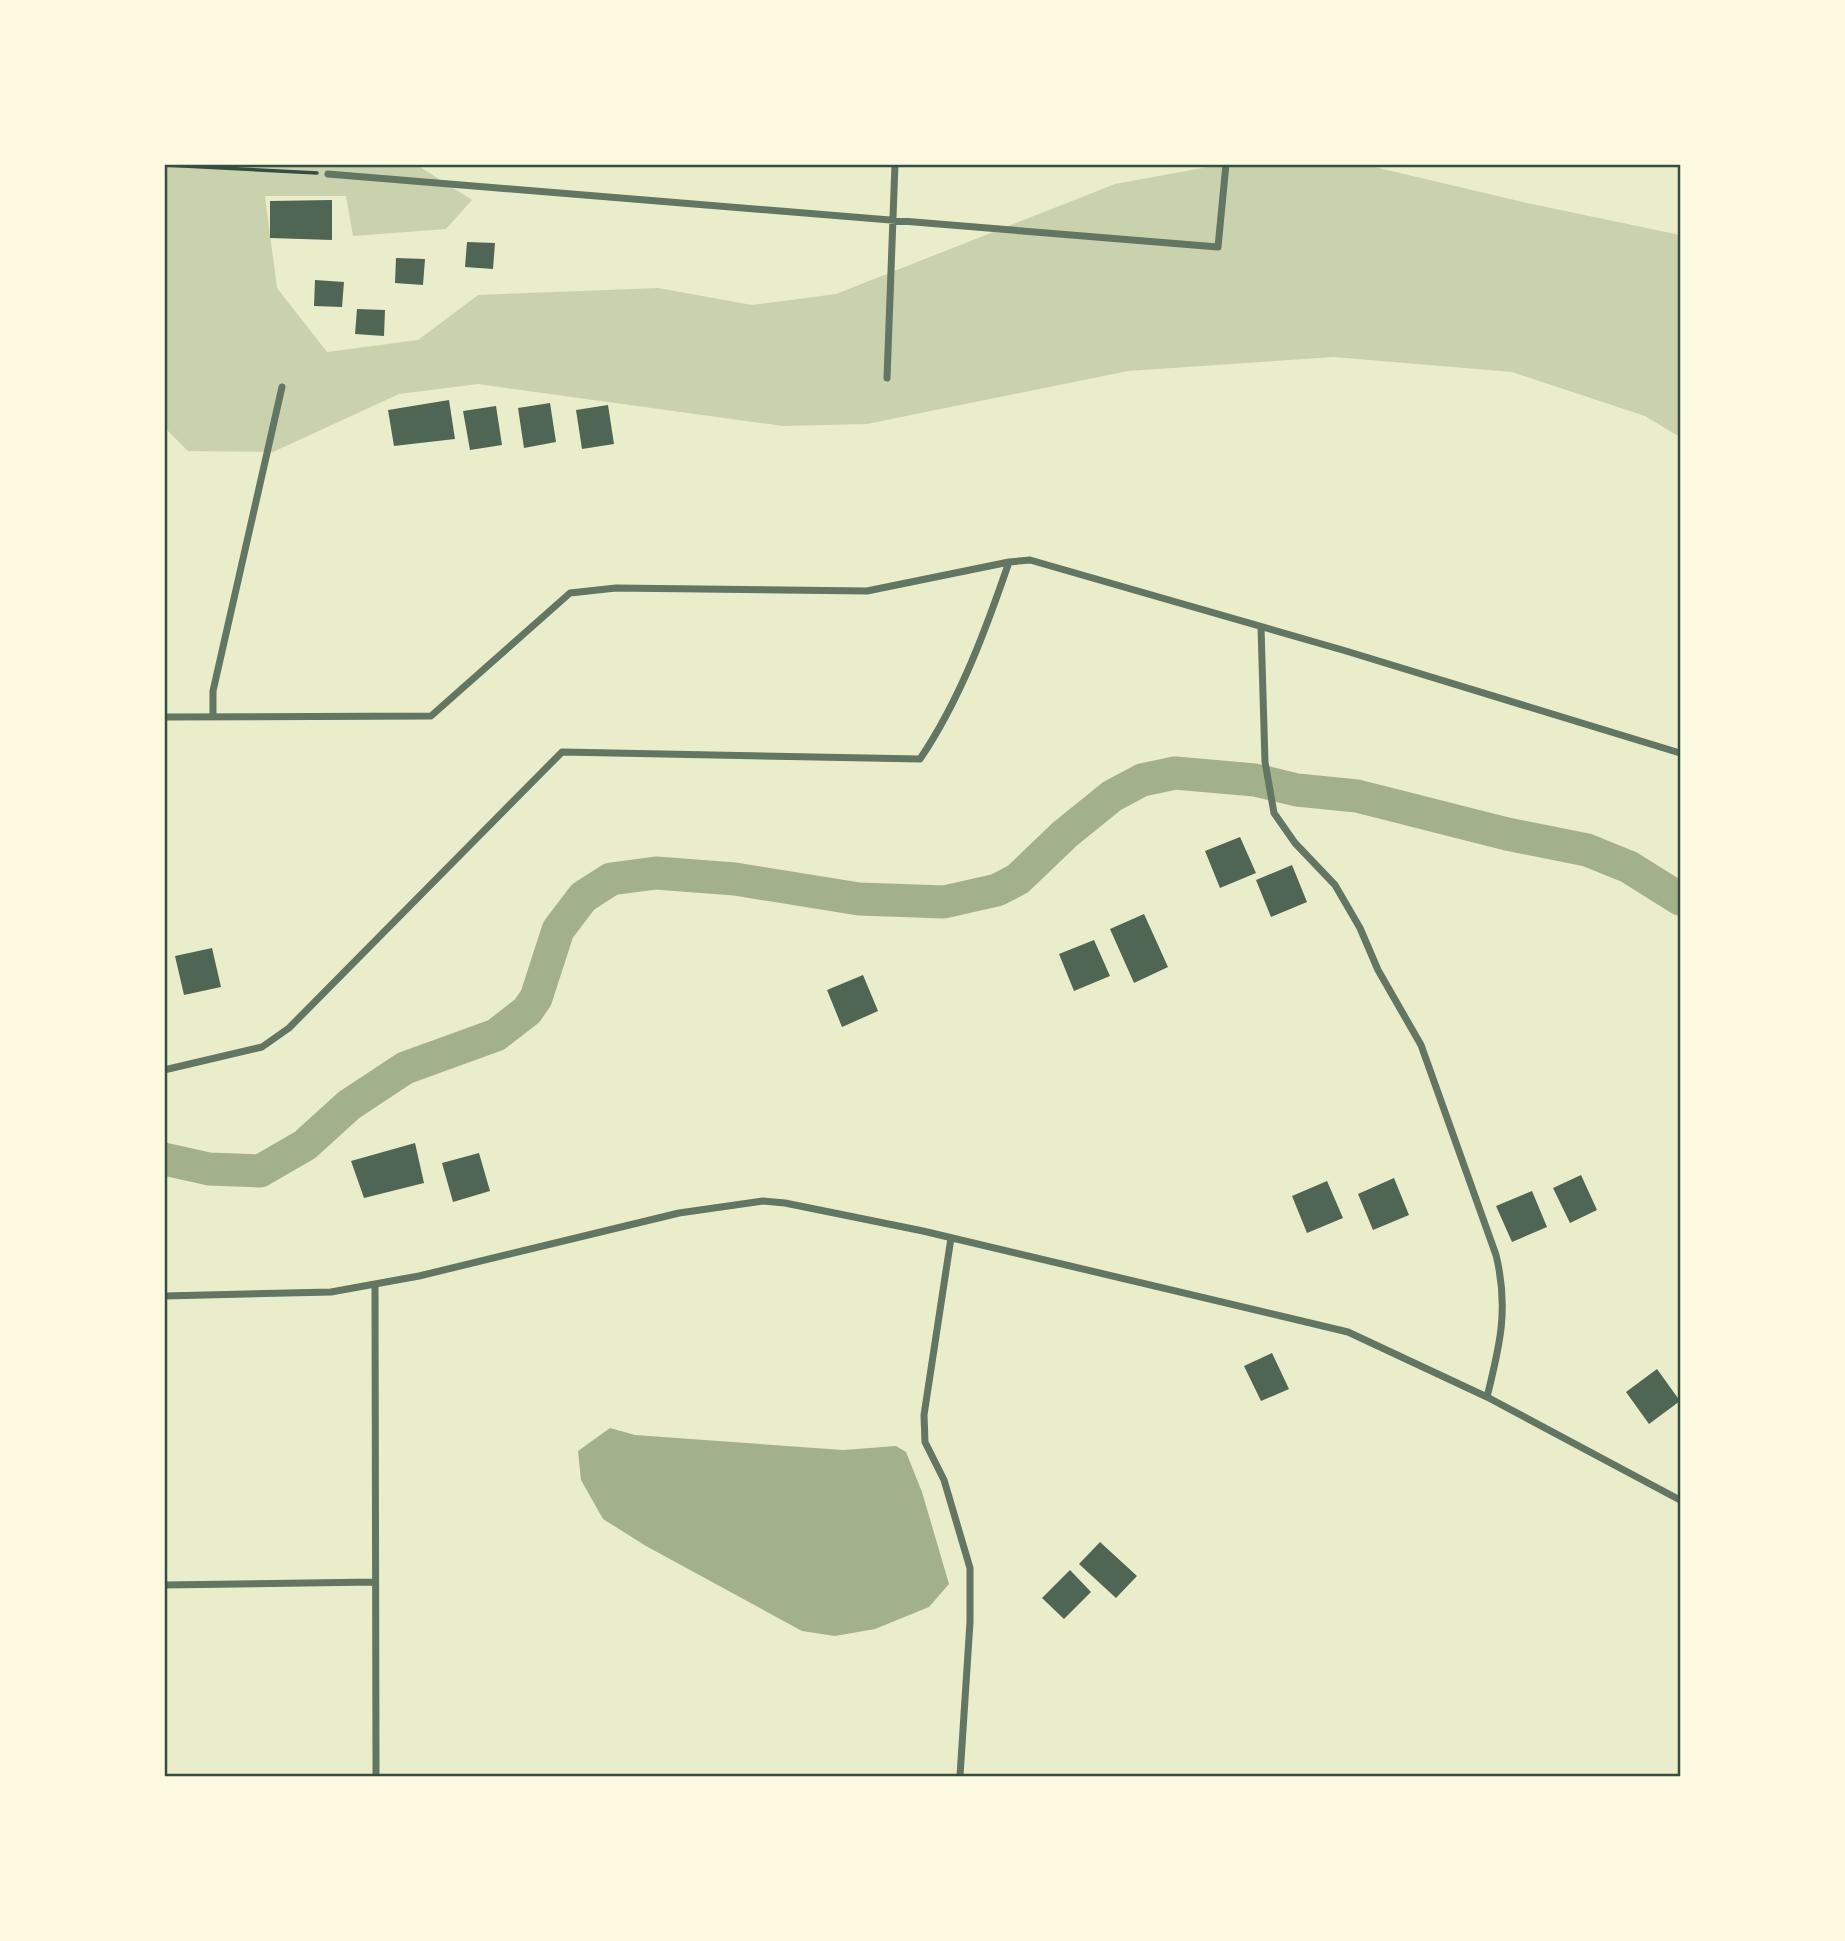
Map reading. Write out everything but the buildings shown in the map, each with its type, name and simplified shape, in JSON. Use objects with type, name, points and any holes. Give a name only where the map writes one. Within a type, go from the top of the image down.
[{"type":"street","points":[[887,378],[895,164]]},
{"type":"street","points":[[328,174],[1218,247],[1226,164]]},
{"type":"street","points":[[213,717],[213,691],[262,487],[282,387]]},
{"type":"street","points":[[164,717],[431,716],[570,593],[616,588],[867,592],[1030,560],[1261,626],[1681,753]]},
{"type":"street","points":[[164,1070],[262,1047],[289,1028],[562,752],[920,759],[935,736],[987,626],[1009,562]]},
{"type":"street","points":[[1261,626],[1265,762],[1274,813],[1295,843],[1335,885],[1360,928],[1378,970],[1421,1045],[1496,1255],[1503,1283],[1504,1328],[1488,1397]]},
{"type":"street","points":[[164,1296],[331,1292],[375,1285],[679,1213],[763,1201],[951,1238],[1348,1332],[1488,1397],[1681,1500]]},
{"type":"street","points":[[951,1238],[924,1415],[925,1442],[944,1480],[964,1536],[970,1568],[970,1622],[960,1776]]},
{"type":"street","points":[[375,1285],[376,1776]]},
{"type":"street","points":[[164,1586],[375,1582]]},
{"type":"path","points":[[164,165],[328,174]]},
{"type":"shaded area","points":[[164,165],[405,165],[420,167],[472,200],[446,229],[353,236],[346,196],[265,196],[277,288],[327,352],[418,340],[478,295],[658,288],[752,305],[836,294],[1115,184],[1219,165],[1366,165],[1680,235],[1680,437],[1645,416],[1512,372],[1334,357],[1128,371],[867,424],[783,426],[478,384],[399,394],[273,452],[188,451],[165,428]]},
{"type":"shaded area","points":[[610,1428],[635,1435],[843,1450],[896,1446],[906,1452],[922,1492],[949,1584],[929,1607],[875,1629],[835,1636],[802,1631],[646,1546],[603,1519],[581,1480],[578,1451]]},
{"type":"waterway","points":[[164,1159],[209,1169],[260,1171],[305,1145],[349,1105],[405,1068],[496,1035],[527,1011],[536,998],[558,930],[583,897],[611,879],[656,873],[735,879],[859,899],[944,902],[997,890],[1018,879],[1065,834],[1112,796],[1142,780],[1175,773],[1255,780],[1297,790],[1357,796],[1507,834],[1587,850],[1629,867],[1680,899]]}]
